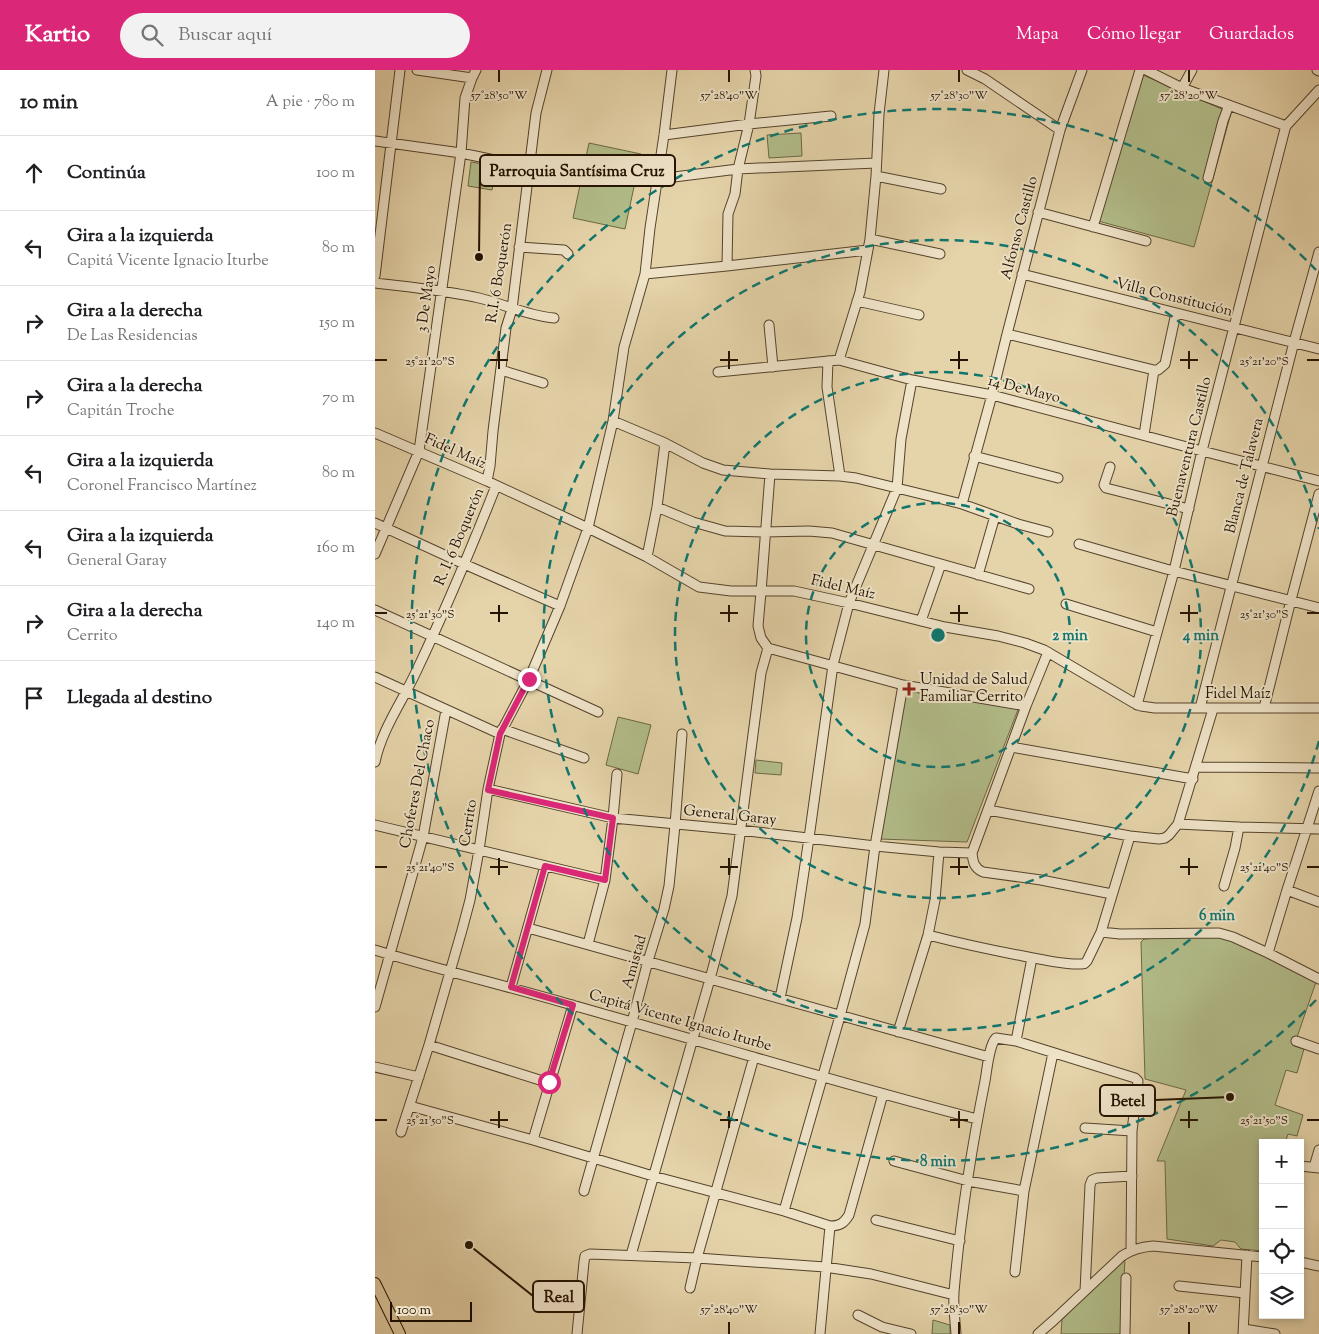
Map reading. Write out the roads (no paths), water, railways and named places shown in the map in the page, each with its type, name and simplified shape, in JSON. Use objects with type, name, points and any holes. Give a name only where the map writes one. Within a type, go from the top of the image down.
[{"type":"main road","points":[[375,1283],[400,1334]]},
{"type":"street","points":[[375,276],[400,70]]},
{"type":"street","points":[[417,70],[474,74]]},
{"type":"street","name":"R.I. 6 Boquerón","points":[[487,481],[536,113],[547,70]]},
{"type":"street","name":"Cerrito","points":[[401,1132],[429,1045],[470,900],[488,790],[501,731],[529,679],[560,606],[588,528],[613,421],[625,347],[645,274],[672,70]]},
{"type":"street","points":[[727,266],[728,214],[735,194],[738,169],[749,124],[756,76],[755,70]]},
{"type":"street","points":[[839,360],[857,301],[870,239],[884,70]]},
{"type":"street","points":[[967,70],[985,79],[1060,130]]},
{"type":"street","name":"Alfonso Castillo","points":[[962,504],[1060,130],[1082,70]]},
{"type":"street","points":[[1093,227],[1140,70]]},
{"type":"street","points":[[1146,70],[1181,88],[1287,126]]},
{"type":"street","points":[[1181,88],[1192,70]]},
{"type":"street","name":"3 De Mayo","points":[[375,554],[419,451],[461,153],[465,98],[474,74]]},
{"type":"street","name":"Buenaventura Castillo","points":[[1137,705],[1174,571],[1202,451],[1287,126],[1317,94]]},
{"type":"street","points":[[1208,178],[1229,105]]},
{"type":"street","points":[[664,135],[831,116]]},
{"type":"street","points":[[375,141],[461,153],[529,167]]},
{"type":"street","points":[[658,179],[738,169],[875,163]]},
{"type":"street","points":[[876,176],[941,189]]},
{"type":"street","points":[[1038,212],[1146,241]]},
{"type":"street","points":[[870,239],[940,254]]},
{"type":"street","points":[[519,247],[564,250],[568,254]]},
{"type":"street","points":[[645,274],[868,250]]},
{"type":"street","name":"Blanca de Talavera","points":[[1200,708],[1319,252]]},
{"type":"street","name":"Villa Constitución","points":[[1022,274],[1319,349]]},
{"type":"street","points":[[375,283],[481,298],[511,309],[554,318]]},
{"type":"street","points":[[857,301],[919,315]]},
{"type":"street","points":[[1007,334],[1157,370],[1165,364],[1176,313]]},
{"type":"street","points":[[769,325],[773,367]]},
{"type":"street","name":"14 De Mayo","points":[[719,372],[839,360],[912,380],[992,395],[1319,481]]},
{"type":"street","points":[[828,362],[827,387],[840,476]]},
{"type":"street","points":[[501,370],[543,383]]},
{"type":"street","points":[[1144,436],[1154,370]]},
{"type":"street","points":[[780,998],[797,918],[833,665],[849,603],[897,488],[901,439],[912,380]]},
{"type":"street","points":[[613,421],[665,443],[703,463],[723,470],[855,478],[962,504],[1048,532]]},
{"type":"street","name":"Fidel Maíz","points":[[375,433],[487,481],[588,528],[647,557],[699,587],[731,591],[794,591],[945,627],[998,636],[1025,643],[1048,652],[1137,705],[1155,708],[1213,709],[1319,708]]},
{"type":"street","points":[[647,557],[657,507],[665,443]]},
{"type":"street","points":[[974,456],[1058,478]]},
{"type":"street","points":[[1110,467],[1104,487],[1189,509]]},
{"type":"street","points":[[770,474],[757,626],[761,638],[768,648],[903,684],[1026,706]]},
{"type":"street","name":"R. I. 6 Boquerón","points":[[375,762],[377,750],[385,730],[407,692],[433,636],[496,486]]},
{"type":"street","points":[[1264,708],[1319,494]]},
{"type":"street","points":[[657,507],[693,522],[725,531],[822,531],[1029,589]]},
{"type":"street","points":[[978,575],[995,516]]},
{"type":"street","points":[[375,523],[560,606]]},
{"type":"street","points":[[1079,544],[1174,571],[1319,608]]},
{"type":"street","points":[[921,621],[941,564]]},
{"type":"street","points":[[1066,604],[1157,632]]},
{"type":"street","points":[[375,610],[598,712]]},
{"type":"street","points":[[631,1255],[732,896],[761,673],[768,648]]},
{"type":"street","points":[[1048,652],[972,853],[974,866],[977,870],[983,872],[1041,880],[1112,894]]},
{"type":"street","points":[[375,677],[446,710],[501,731],[584,758]]},
{"type":"street","points":[[783,1210],[865,924],[875,846],[903,684]]},
{"type":"street","points":[[988,810],[1129,836],[1165,838],[1178,824],[1197,767],[1213,709]]},
{"type":"street","name":"Choferes Del Chaco","points":[[375,1007],[423,837],[446,710]]},
{"type":"street","name":"Amistad","points":[[584,1191],[669,886],[682,734]]},
{"type":"street","points":[[1011,747],[1193,779]]},
{"type":"street","points":[[1197,767],[1319,768]]},
{"type":"street","points":[[588,944],[605,880],[617,774]]},
{"type":"street","name":"General Garay","points":[[488,790],[613,818],[740,830],[875,846],[972,853]]},
{"type":"street","points":[[1268,953],[1319,791]]},
{"type":"street","points":[[1178,824],[1239,828],[1319,829]]},
{"type":"street","points":[[375,825],[605,880]]},
{"type":"street","points":[[1224,886],[1239,828]]},
{"type":"street","points":[[928,936],[1032,958],[1085,963],[1101,932],[1129,836]]},
{"type":"street","points":[[898,1032],[928,936],[935,900],[939,852]]},
{"type":"street","points":[[511,987],[545,866]]},
{"type":"street","points":[[1287,890],[1319,902]]},
{"type":"street","points":[[528,928],[989,1057]]},
{"type":"street","points":[[1101,932],[1120,934],[1219,933],[1233,937],[1319,978]]},
{"type":"street","name":"Capitá Vicente Ignacio Iturbe","points":[[375,950],[977,1119]]},
{"type":"street","points":[[1016,1041],[1032,958]]},
{"type":"street","points":[[533,1140],[573,1005]]},
{"type":"street","points":[[956,1334],[954,1295],[968,1181],[989,1057],[992,1043],[996,1038],[1016,1041],[1135,1078],[1138,1081],[1132,1131],[1131,1250]]},
{"type":"street","points":[[1296,1041],[1319,1049]]},
{"type":"street","points":[[429,1045],[549,1082]]},
{"type":"street","points":[[1015,1272],[1024,1191],[1053,1053]]},
{"type":"street","points":[[690,1288],[754,1057]]},
{"type":"street","points":[[375,1067],[419,1078]]},
{"type":"street","points":[[410,1106],[594,1157],[653,1176],[783,1210],[830,1226],[838,1226],[849,1215],[883,1094]]},
{"type":"street","points":[[1085,1128],[1132,1131]]},
{"type":"street","points":[[1316,1167],[1319,1150]]},
{"type":"street","points":[[894,1161],[968,1181],[1024,1191]]},
{"type":"street","points":[[1085,1291],[1090,1185],[1092,1180],[1132,1176]]},
{"type":"street","points":[[876,1220],[960,1241]]},
{"type":"street","points":[[820,1334],[830,1226]]},
{"type":"street","points":[[1038,1334],[1122,1256],[1131,1250],[1153,1246],[1259,1256]]},
{"type":"street","points":[[577,1334],[584,1262],[585,1256],[590,1254],[697,1258],[825,1267],[871,1274],[954,1295]]},
{"type":"street","points":[[1247,1255],[1243,1331],[1275,1334]]},
{"type":"street","points":[[1304,1263],[1319,1266]]},
{"type":"street","points":[[1125,1334],[1127,1278]]},
{"type":"street","points":[[1179,1286],[1245,1293]]},
{"type":"street","points":[[858,1316],[882,1327],[911,1334]]},
{"type":"place","name":"Parroquia Santísima Cruz","points":[[479,257]]},
{"type":"place","name":"Unidad de Salud Familiar Cerrito","points":[[909,689]]},
{"type":"place","name":"Betel","points":[[1230,1097]]},
{"type":"place","name":"Real","points":[[469,1245]]}]
